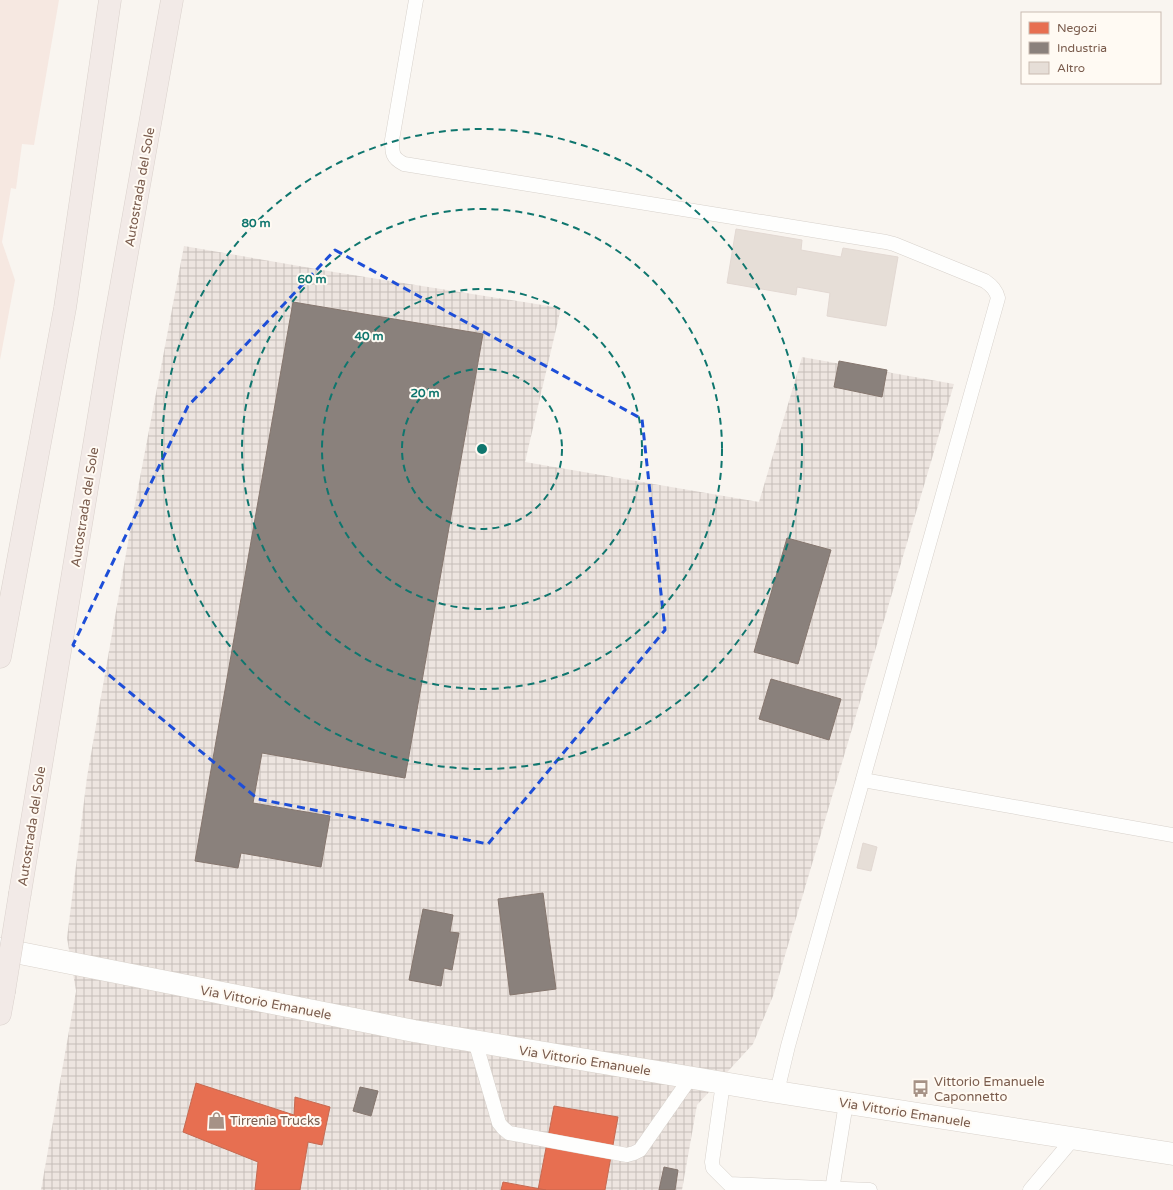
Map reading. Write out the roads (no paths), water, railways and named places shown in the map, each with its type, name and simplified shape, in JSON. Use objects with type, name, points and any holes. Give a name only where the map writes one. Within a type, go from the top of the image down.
[{"type":"highway","points":[[0,657],[65,308],[110,0]]},
{"type":"highway","name":"Autostrada del Sole","points":[[0,1014],[111,343],[172,0]]},
{"type":"main road","name":"Via Vittorio Emanuele","points":[[0,949],[414,1031],[777,1092],[1173,1154]]},
{"type":"lane","points":[[416,0],[392,140],[392,152],[396,161],[404,164],[886,242],[985,281],[991,285],[998,298],[788,1046],[777,1092]]},
{"type":"lane","points":[[863,780],[1173,835]]},
{"type":"lane","points":[[475,1041],[499,1123],[503,1128],[510,1133],[627,1155],[640,1150],[691,1078]]},
{"type":"lane","points":[[723,1083],[712,1162],[713,1168],[729,1187],[870,1190]]},
{"type":"lane","points":[[832,1189],[846,1103]]},
{"type":"lane","points":[[1030,1190],[1072,1139]]},
{"type":"place","name":"Vittorio Emanuele Caponnetto","points":[[921,1088]]},
{"type":"place","name":"Tirrenia Trucks","points":[[217,1120]]}]
